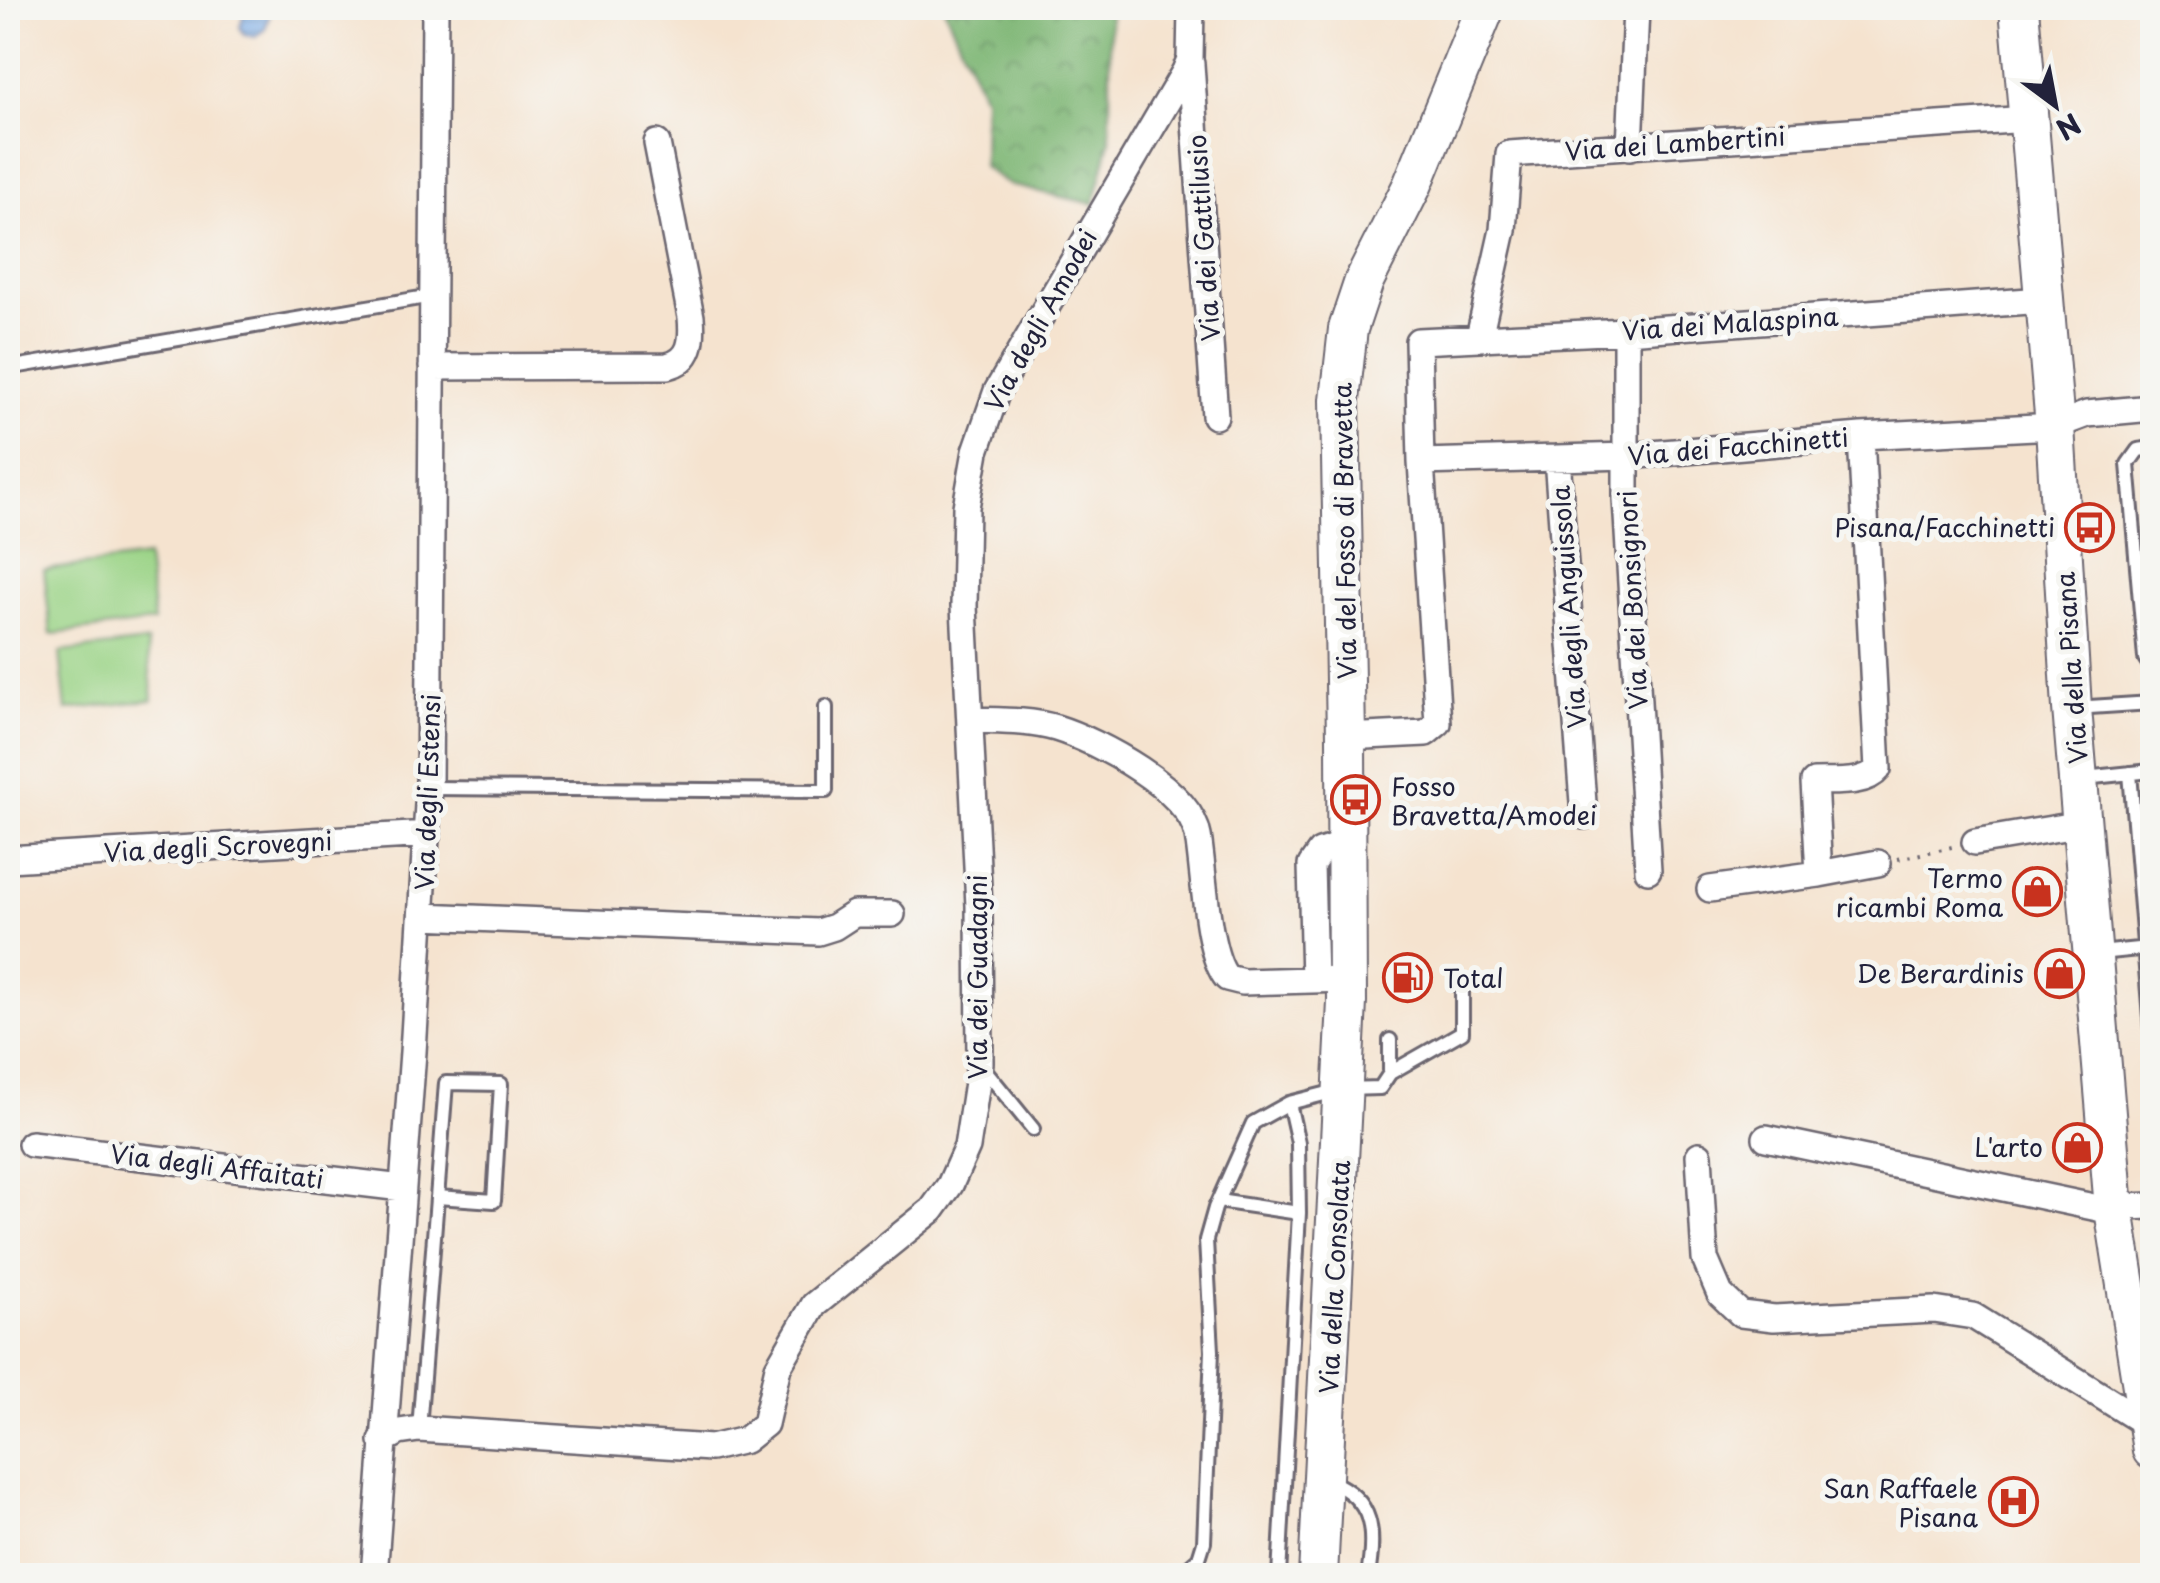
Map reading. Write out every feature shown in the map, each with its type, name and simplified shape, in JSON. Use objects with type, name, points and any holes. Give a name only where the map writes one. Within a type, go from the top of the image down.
[{"type":"main road","name":"Via del Fosso di Bravetta","points":[[1330,979],[1346,844],[1342,360],[1364,282],[1412,186],[1485,8]]},
{"type":"main road","name":"Via della Pisana","points":[[2020,8],[2055,426],[2091,954],[2114,1209],[2150,1438]]},
{"type":"main road","name":"Via della Consolata","points":[[1318,1576],[1344,1090],[1330,979]]},
{"type":"street","name":"Via degli Estensi","points":[[374,1576],[428,834],[435,8]]},
{"type":"street","name":"Via degli Amodei","points":[[972,720],[964,624],[964,530],[982,427],[997,392],[1190,59],[1191,8]]},
{"type":"street","points":[[1630,147],[1636,8]]},
{"type":"street","name":"Via dei Gattilusio","points":[[1190,59],[1214,416]]},
{"type":"street","name":"Via dei Lambertini","points":[[1479,337],[1504,230],[1509,154],[2028,119]]},
{"type":"street","points":[[432,368],[667,366],[682,360],[692,342],[691,318],[657,143]]},
{"type":"street","name":"Via dei Malaspina","points":[[1421,462],[1418,341],[1626,331],[2042,300]]},
{"type":"street","name":"Via dei Bonsignori","points":[[1626,331],[1631,612],[1648,870]]},
{"type":"street","name":"Via dei Facchinetti","points":[[1421,462],[1628,456],[1861,436],[2055,426],[2086,414],[2152,408]]},
{"type":"street","points":[[1819,874],[1814,782],[1864,778],[1878,769],[1861,436]]},
{"type":"street","name":"Via degli Anguissola","points":[[1557,458],[1584,816]]},
{"type":"street","points":[[1346,737],[1426,733],[1438,723],[1421,462]]},
{"type":"street","points":[[972,720],[1058,729],[1085,740],[1160,785],[1188,812],[1198,833],[1222,973],[1243,982],[1330,979]]},
{"type":"street","name":"Via dei Guadagni","points":[[382,1441],[399,1432],[418,1429],[712,1448],[755,1434],[765,1424],[784,1354],[814,1305],[924,1217],[946,1193],[966,1148],[980,1064],[972,720]]},
{"type":"street","points":[[1975,842],[2082,824]]},
{"type":"street","name":"Via degli Scrovegni","points":[[8,858],[428,834]]},
{"type":"street","points":[[1710,890],[1878,863]]},
{"type":"street","points":[[422,916],[818,932],[854,914],[892,914]]},
{"type":"street","points":[[1766,1138],[2098,1208],[2152,1206]]},
{"type":"street","name":"Via degli Affaitati","points":[[31,1144],[402,1188]]},
{"type":"street","points":[[1699,1155],[1706,1258],[1720,1294],[1732,1309],[1755,1318],[1924,1310],[1973,1316],[2150,1438]]},
{"type":"lane","points":[[8,368],[432,296]]},
{"type":"lane","points":[[2152,448],[2138,450],[2128,464],[2144,658],[2152,668]]},
{"type":"lane","points":[[2072,708],[2152,703]]},
{"type":"lane","points":[[429,788],[826,791],[826,706]]},
{"type":"lane","points":[[2078,778],[2151,771]]},
{"type":"lane","points":[[2130,773],[2148,948],[2152,1042]]},
{"type":"lane","points":[[2091,954],[2148,948]]},
{"type":"lane","points":[[1178,1576],[1199,1558],[1204,1542],[1212,1351],[1206,1240],[1218,1201],[1253,1123],[1289,1103],[1344,1090],[1380,1088],[1390,1073],[1462,1032],[1462,982]]},
{"type":"lane","points":[[1390,1040],[1390,1073]]},
{"type":"lane","points":[[980,1064],[1033,1129]]},
{"type":"lane","points":[[418,1429],[446,1083],[501,1084],[494,1201],[437,1197]]},
{"type":"lane","points":[[1280,1576],[1299,1213],[1298,1143],[1289,1103]]},
{"type":"lane","points":[[1218,1201],[1299,1213]]},
{"type":"lane","points":[[1323,1479],[1348,1489],[1366,1508],[1373,1546],[1368,1576]]},
{"type":"path","points":[[1878,863],[1975,842]]},
{"type":"green space","points":[[944,8],[1110,8],[1110,141],[1094,204],[1009,185],[983,167],[984,97]]},
{"type":"green space","points":[[147,557],[154,622],[51,634],[44,570]]},
{"type":"green space","points":[[147,642],[153,700],[66,710],[60,652]]},
{"type":"water","points":[[245,8],[272,8],[265,29],[256,37],[245,35],[240,28]]},
{"type":"place","name":"Pisana/Facchinetti","points":[[2090,527]]},
{"type":"place","name":"Fosso Bravetta/Amodei","points":[[1356,800]]},
{"type":"place","name":"Termo ricambi Roma","points":[[2038,892]]},
{"type":"place","name":"De Berardinis","points":[[2059,973]]},
{"type":"place","name":"Total","points":[[1408,978]]},
{"type":"place","name":"L'arto","points":[[2078,1147]]},
{"type":"place","name":"San Raffaele Pisana","points":[[2013,1502]]}]
